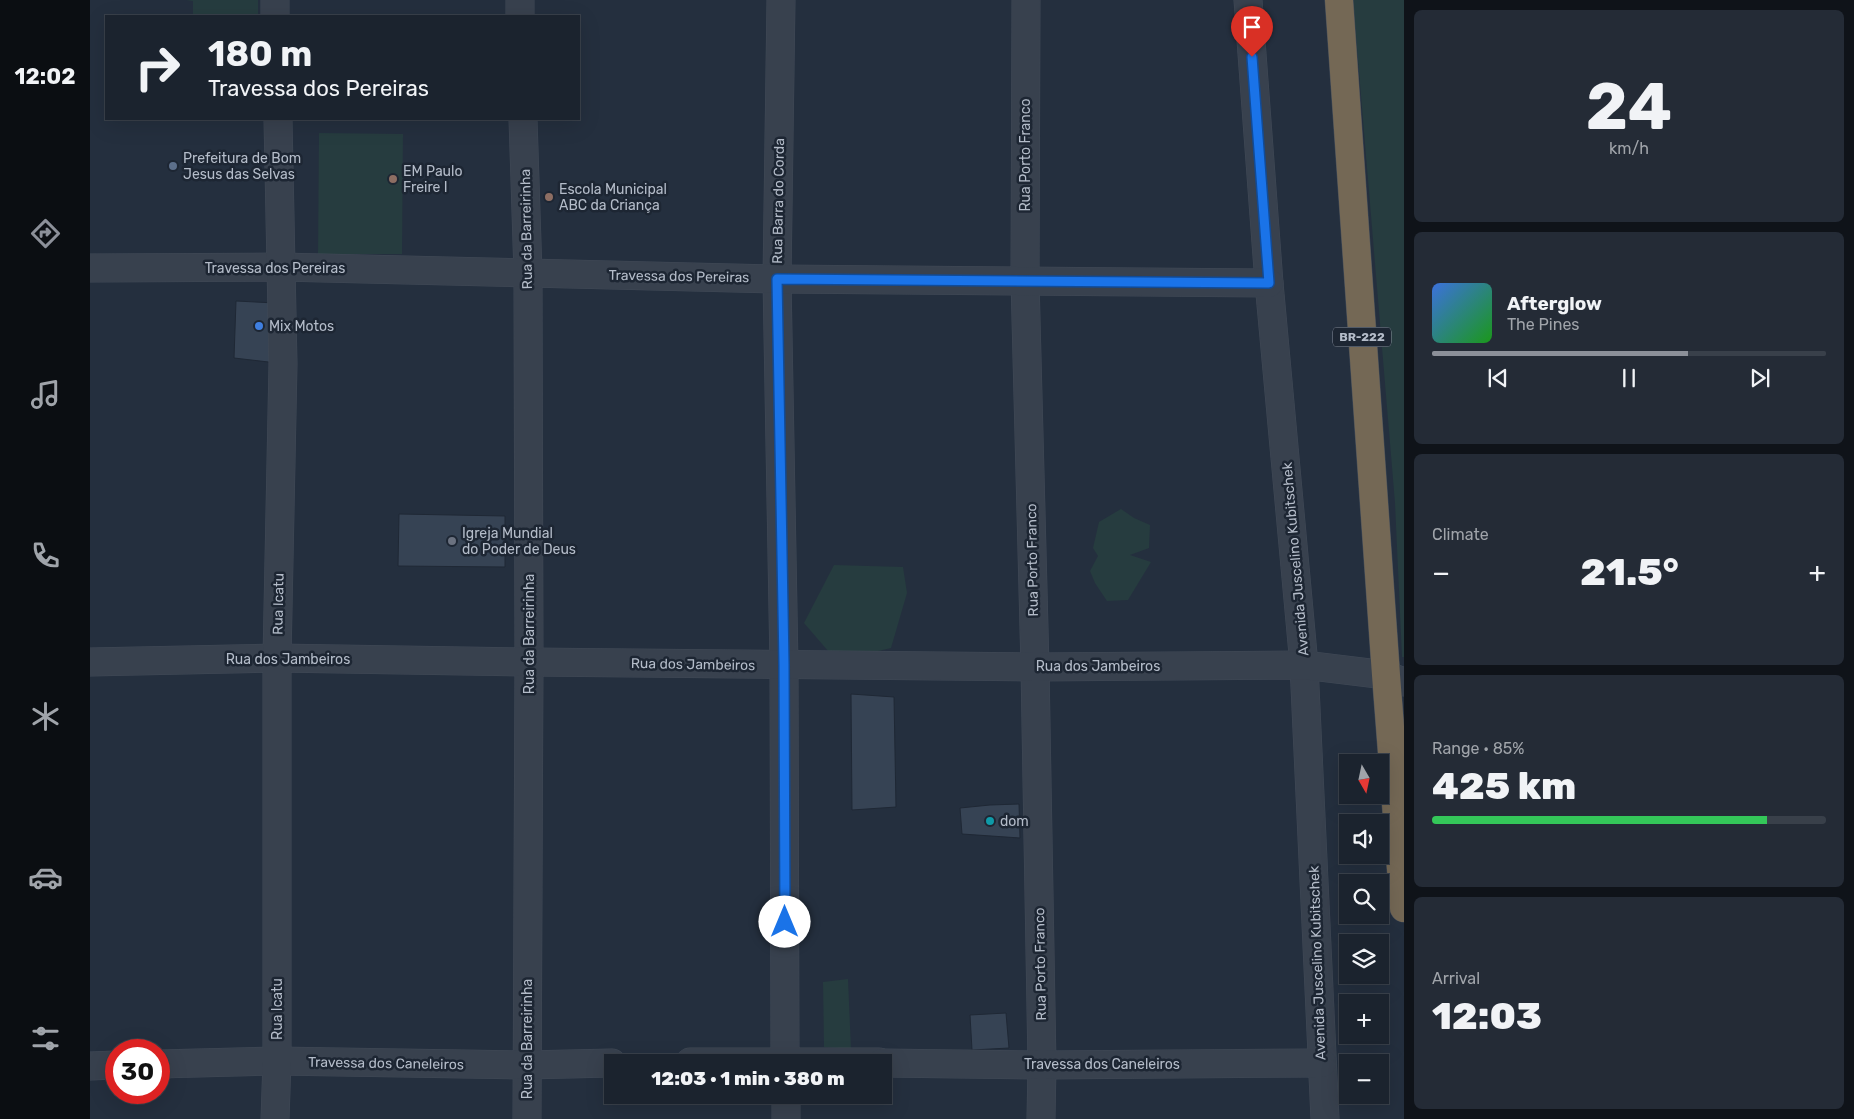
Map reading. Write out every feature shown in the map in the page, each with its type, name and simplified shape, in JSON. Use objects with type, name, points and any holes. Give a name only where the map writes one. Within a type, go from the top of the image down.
[{"type":"highway","name":"BR-222","points":[[1339,0],[1395,678],[1404,908]]},
{"type":"street","points":[[275,0],[275,15]]},
{"type":"street","points":[[520,0],[520,15]]},
{"type":"street","name":"Rua Barra do Corda","points":[[781,0],[777,279],[784,664],[785,1054]]},
{"type":"street","name":"Rua Porto Franco","points":[[1026,0],[1025,280],[1035,666],[1042,1064],[1041,1119]]},
{"type":"street","name":"Avenida Juscelino Kubitschek","points":[[1248,0],[1269,283],[1304,665],[1325,1119]]},
{"type":"street","name":"Rua Icatu","points":[[275,1119],[277,1061],[278,658],[283,364],[278,120]]},
{"type":"street","name":"Rua da Barreirinha","points":[[523,120],[528,273],[530,662],[527,1119]]},
{"type":"street","name":"Travessa dos Pereiras","points":[[90,268],[281,267],[777,279],[1269,283]]},
{"type":"street","name":"Rua dos Jambeiros","points":[[90,662],[278,658],[1035,666],[1304,665],[1395,678]]},
{"type":"street","name":"Travessa dos Caneleiros","points":[[170,1064],[277,1061],[604,1064]]},
{"type":"street","name":"Travessa dos Caneleiros","points":[[892,1062],[1042,1064],[1322,1063]]},
{"type":"street","points":[[90,1066],[105,1065]]},
{"type":"street","points":[[786,1104],[786,1119]]},
{"type":"green space","points":[[186,0],[258,0],[258,15],[193,15],[193,1]]},
{"type":"green space","points":[[1353,0],[1404,0],[1404,657],[1402,657],[1395,503]]},
{"type":"green space","points":[[319,133],[403,134],[402,254],[318,254]]},
{"type":"green space","points":[[1121,509],[1134,518],[1150,525],[1149,548],[1130,555],[1151,562],[1128,600],[1107,601],[1095,583],[1090,571],[1098,556],[1093,548],[1099,522]]},
{"type":"green space","points":[[834,565],[903,567],[907,593],[891,648],[862,655],[864,651],[829,652],[804,623]]},
{"type":"green space","points":[[848,979],[851,1049],[824,1047],[823,982]]},
{"type":"building","points":[[236,301],[275,303],[277,363],[234,358]]},
{"type":"building","name":"Igreja Mundial do Poder de Deus","points":[[399,514],[505,516],[505,567],[398,566]]},
{"type":"building","points":[[851,694],[894,697],[896,807],[852,810]]},
{"type":"building","name":"dom","points":[[1019,804],[1020,838],[962,834],[960,808]]},
{"type":"building","points":[[1006,1013],[1009,1048],[972,1050],[970,1015]]},
{"type":"place","name":"Prefeitura de Bom Jesus das Selvas","points":[[173,166]]},
{"type":"place","name":"EM Paulo Freire I","points":[[393,179]]},
{"type":"place","name":"Escola Municipal ABC da Criança","points":[[549,197]]},
{"type":"place","name":"Mix Motos","points":[[259,326]]},
{"type":"place","name":"Igreja Mundial do Poder de Deus","points":[[452,541]]},
{"type":"place","name":"dom","points":[[990,821]]},
{"type":"route","points":[[785,922],[784,664],[777,279],[1269,283],[1252,57]]}]
